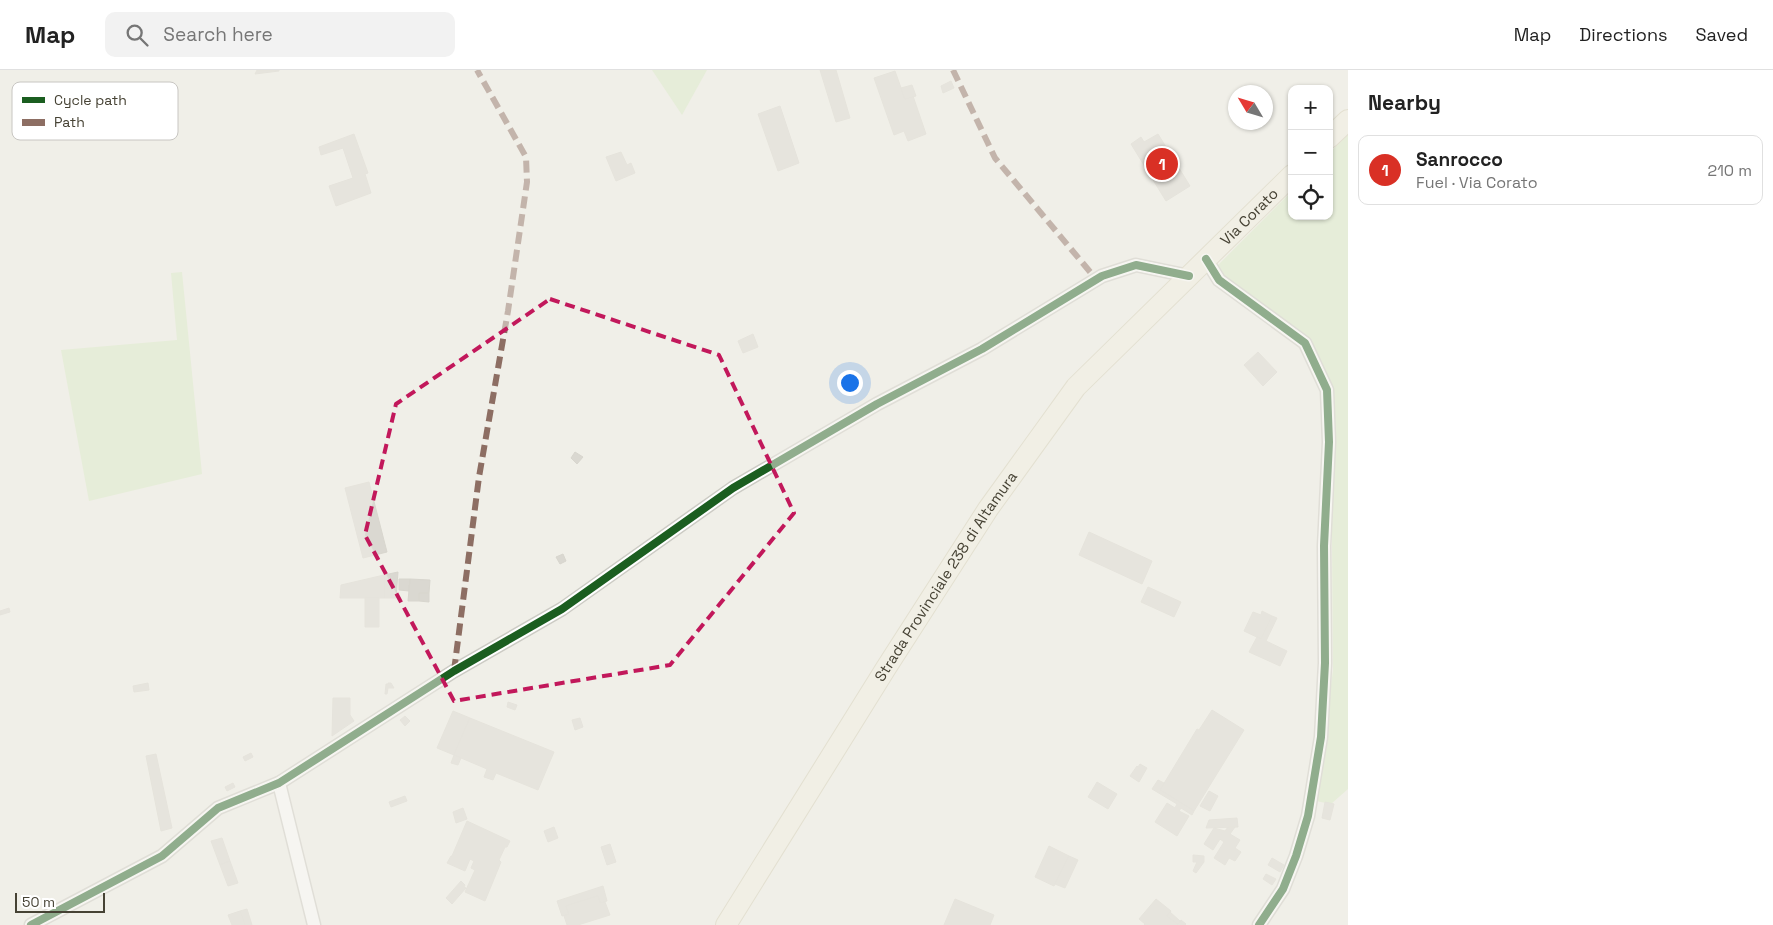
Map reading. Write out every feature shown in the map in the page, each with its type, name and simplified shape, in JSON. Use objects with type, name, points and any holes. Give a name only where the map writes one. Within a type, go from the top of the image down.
[{"type":"main road","points":[[1333,134],[1348,120]]},
{"type":"main road","name":"Via Corato","points":[[1206,259],[1288,179]]},
{"type":"main road","name":"Strada Provinciale 238 di Altamura","points":[[726,925],[886,668],[988,509],[1076,387],[1206,259]]},
{"type":"street","points":[[1206,259],[1220,280],[1305,343],[1327,390],[1329,442],[1324,546],[1325,663],[1321,737],[1308,816],[1296,856],[1283,889],[1259,925]]},
{"type":"street","points":[[31,925],[45,922],[162,856],[218,808],[279,783],[454,671],[562,609],[733,488],[877,404],[982,349],[1102,276],[1136,265],[1189,276]]},
{"type":"street","points":[[279,783],[314,925]]},
{"type":"highlighted area","points":[[550,299],[719,355],[794,513],[670,665],[454,701],[365,535],[396,404]]},
{"type":"green space","points":[[652,70],[707,70],[682,115]]},
{"type":"green space","points":[[1348,135],[1348,789],[1331,804],[1316,801],[1333,670],[1331,417],[1315,349],[1220,274],[1218,265],[1288,195],[1288,220],[1333,220],[1333,149]]},
{"type":"green space","points":[[182,272],[202,474],[89,501],[61,350],[177,340],[171,273]]},
{"type":"building","points":[[257,70],[279,70],[279,71],[255,74]]},
{"type":"building","points":[[820,70],[836,70],[850,118],[836,122]]},
{"type":"building","points":[[895,71],[905,99],[913,96],[926,134],[908,141],[904,131],[894,135],[874,78]]},
{"type":"building","points":[[951,81],[954,88],[943,93],[941,86]]},
{"type":"building","points":[[912,85],[916,96],[905,99],[901,88]]},
{"type":"building","points":[[780,106],[799,163],[778,171],[758,114]]},
{"type":"building","points":[[354,134],[368,173],[365,174],[371,193],[336,206],[329,186],[353,178],[343,148],[321,155],[319,147]]},
{"type":"building","points":[[1158,134],[1190,186],[1166,201],[1131,144],[1141,137],[1144,142]]},
{"type":"building","points":[[621,152],[627,165],[631,163],[635,173],[616,181],[606,157]]},
{"type":"building","points":[[753,334],[758,347],[743,353],[738,341]]},
{"type":"building","points":[[1258,352],[1277,372],[1263,386],[1244,365]]},
{"type":"building","points":[[575,452],[583,457],[577,464],[571,458]]},
{"type":"building","points":[[369,482],[387,552],[363,558],[345,488]]},
{"type":"building","points":[[1089,532],[1152,561],[1142,584],[1079,555]]},
{"type":"building","points":[[563,554],[566,561],[560,564],[556,557]]},
{"type":"building","points":[[398,572],[396,598],[384,598],[384,575]]},
{"type":"building","points":[[384,575],[384,598],[340,598],[341,585]]},
{"type":"building","points":[[399,579],[410,579],[409,591],[399,590]]},
{"type":"building","points":[[410,579],[430,580],[429,593],[419,593],[419,601],[408,601]]},
{"type":"building","points":[[1148,587],[1181,602],[1174,617],[1141,602]]},
{"type":"building","points":[[419,593],[429,593],[429,602],[419,601]]},
{"type":"building","points":[[365,597],[379,598],[379,627],[365,627]]},
{"type":"building","points":[[9,608],[10,612],[0,615],[0,611]]},
{"type":"building","points":[[1262,611],[1272,616],[1261,639],[1244,631],[1253,612],[1261,615]]},
{"type":"building","points":[[1272,616],[1277,618],[1266,641],[1287,651],[1280,666],[1249,652],[1257,637],[1261,639]]},
{"type":"building","points":[[148,683],[149,690],[134,692],[133,686]]},
{"type":"building","points":[[391,683],[394,688],[388,688],[387,694],[385,694],[386,684]]},
{"type":"building","points":[[333,698],[350,698],[350,715],[354,721],[332,736]]},
{"type":"building","points":[[508,702],[517,705],[515,710],[507,707]]},
{"type":"building","points":[[1212,710],[1244,730],[1194,811],[1160,790],[1197,729],[1199,730]]},
{"type":"building","points":[[453,711],[470,718],[454,755],[437,748]]},
{"type":"building","points":[[405,716],[410,721],[405,726],[400,720]]},
{"type":"building","points":[[470,718],[554,752],[538,790],[496,773],[493,780],[484,777],[487,769],[454,755]]},
{"type":"building","points":[[580,718],[583,727],[575,730],[572,720]]},
{"type":"building","points":[[251,753],[253,757],[245,761],[243,757]]},
{"type":"building","points":[[156,754],[172,828],[161,831],[146,756]]},
{"type":"building","points":[[454,755],[461,758],[458,765],[451,763]]},
{"type":"building","points":[[1140,764],[1147,768],[1139,782],[1130,776]]},
{"type":"building","points":[[1158,780],[1164,783],[1160,790],[1194,811],[1192,815],[1181,808],[1179,811],[1189,816],[1177,836],[1155,822],[1167,803],[1175,808],[1177,804],[1152,789]]},
{"type":"building","points":[[1097,782],[1117,794],[1108,809],[1088,797]]},
{"type":"building","points":[[233,783],[235,787],[227,791],[225,787]]},
{"type":"building","points":[[1209,791],[1218,796],[1210,811],[1200,806]]},
{"type":"building","points":[[405,796],[407,801],[391,807],[389,802]]},
{"type":"building","points":[[1325,802],[1334,804],[1330,820],[1322,818]]},
{"type":"building","points":[[463,808],[467,819],[456,823],[453,812]]},
{"type":"building","points":[[1237,818],[1238,827],[1206,828],[1209,820]]},
{"type":"building","points":[[467,821],[510,841],[499,860],[501,862],[485,901],[465,892],[475,870],[471,868],[474,861],[470,859],[465,871],[447,863],[452,856]]},
{"type":"building","points":[[554,827],[558,838],[548,842],[544,831]]},
{"type":"building","points":[[1228,827],[1235,827],[1230,834],[1240,840],[1235,848],[1241,852],[1235,861],[1229,858],[1225,865],[1214,858],[1224,842],[1220,839],[1213,850],[1204,844],[1214,828],[1225,831]]},
{"type":"building","points":[[222,838],[230,861],[220,865],[211,841]]},
{"type":"building","points":[[610,844],[616,862],[607,865],[601,847]]},
{"type":"building","points":[[1049,846],[1069,856],[1054,886],[1035,877]]},
{"type":"building","points":[[1193,855],[1204,856],[1204,862],[1196,873],[1193,871],[1197,862],[1193,862]]},
{"type":"building","points":[[1069,856],[1078,860],[1065,888],[1055,884]]},
{"type":"building","points":[[1272,858],[1284,865],[1280,872],[1268,865]]},
{"type":"building","points":[[230,861],[238,883],[228,886],[220,865]]},
{"type":"building","points":[[1266,874],[1276,879],[1272,885],[1263,879]]},
{"type":"building","points":[[461,881],[466,888],[452,904],[446,898]]},
{"type":"building","points":[[603,886],[607,901],[600,903],[598,896],[566,906],[569,914],[562,916],[557,901]]},
{"type":"building","points":[[598,896],[600,903],[605,902],[610,915],[578,925],[567,925],[564,916],[569,914],[566,906]]},
{"type":"building","points":[[955,899],[994,915],[990,925],[944,925]]},
{"type":"building","points":[[1156,899],[1171,911],[1167,916],[1178,924],[1181,920],[1186,924],[1144,925],[1139,919]]},
{"type":"building","points":[[247,909],[252,925],[245,925],[240,911]]},
{"type":"building","points":[[240,911],[245,925],[232,925],[228,915]]},
{"type":"building","points":[[1170,912],[1180,921],[1178,924],[1167,916]]},
{"type":"marked path","points":[[454,671],[479,477],[508,311],[527,182],[526,157],[477,70]]},
{"type":"marked path","points":[[953,70],[995,158],[1096,279]]},
{"type":"cycle path","points":[[1206,259],[1219,280],[1305,343],[1327,390],[1329,442],[1324,546],[1325,663],[1321,737],[1308,816],[1296,856],[1283,889],[1259,925]]},
{"type":"cycle path","points":[[31,925],[162,856],[218,808],[279,783],[454,671],[562,609],[733,488],[877,404],[982,349],[1102,276],[1136,265],[1189,276]]},
{"type":"place","name":"Sanrocco","points":[[1162,164]]}]
